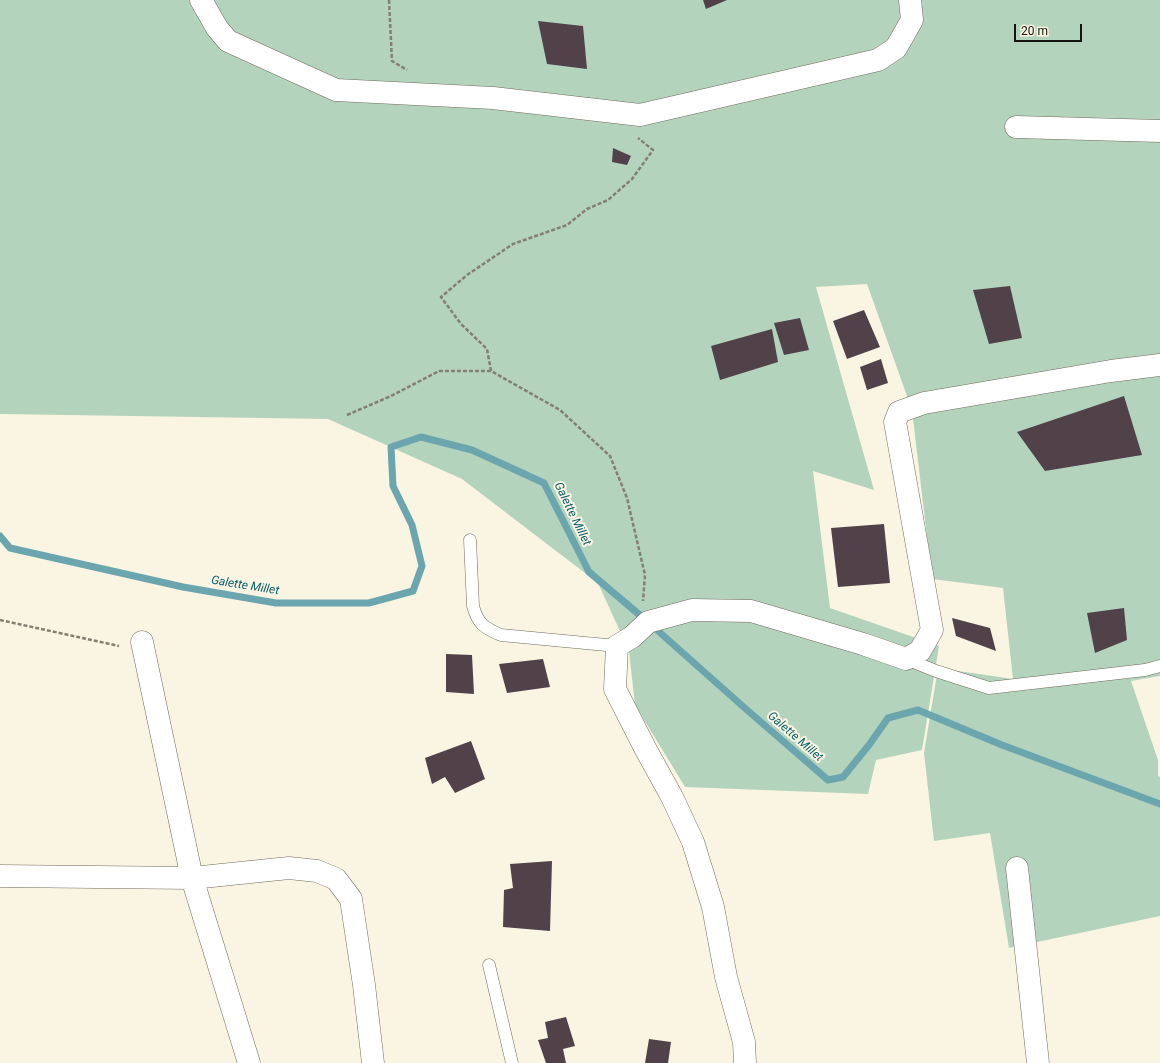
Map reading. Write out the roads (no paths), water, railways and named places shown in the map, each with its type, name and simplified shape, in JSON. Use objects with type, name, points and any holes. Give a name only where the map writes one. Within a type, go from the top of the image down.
[{"type":"street","points":[[201,0],[217,28],[228,41],[336,90],[493,98],[640,115],[878,60],[896,48],[912,20],[910,0]]},
{"type":"street","points":[[1016,126],[1160,131]]},
{"type":"street","points":[[746,1063],[744,1042],[726,977],[713,907],[693,842],[672,797],[614,689],[618,646],[632,637],[648,622],[692,610],[751,610],[863,644],[906,659],[920,651],[932,630],[895,422],[899,412],[924,403],[1111,370],[1160,365]]},
{"type":"street","points":[[142,647],[192,878],[249,1063]]},
{"type":"street","points":[[0,876],[192,878],[289,868],[317,871],[336,880],[350,899],[364,985],[373,1063]]},
{"type":"street","points":[[1017,868],[1038,1063]]},
{"type":"lane","points":[[470,540],[473,606],[476,616],[481,624],[489,630],[500,635],[618,646]]},
{"type":"lane","points":[[906,659],[936,671],[989,688],[1145,670],[1160,666]]},
{"type":"lane","points":[[489,965],[512,1063]]},
{"type":"waterway","name":"Galette Millet","points":[[0,536],[10,548],[183,587],[276,603],[369,603],[413,591],[422,566],[412,525],[393,486],[391,447],[421,437],[472,450],[544,483],[589,572],[828,780],[843,777],[869,745],[888,718],[918,710],[1002,745],[1160,804]]}]
